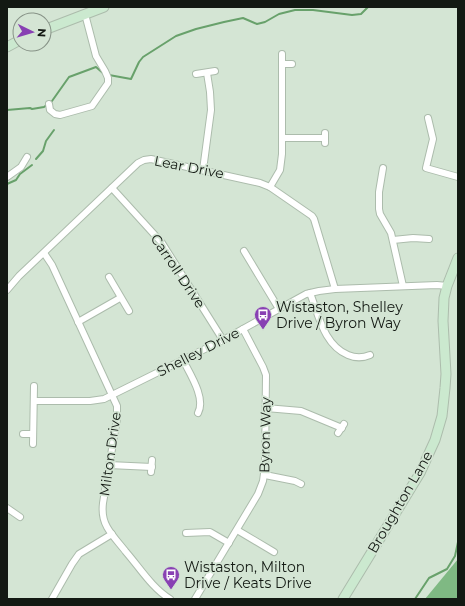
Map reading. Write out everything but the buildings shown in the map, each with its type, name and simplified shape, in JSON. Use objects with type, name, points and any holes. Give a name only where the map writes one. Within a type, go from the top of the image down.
[{"type":"street","points":[[52,27],[104,7]]},
{"type":"street","points":[[48,104],[50,110],[55,114],[60,115],[92,106],[108,83],[106,71],[96,56],[85,14]]},
{"type":"street","points":[[270,187],[280,170],[282,154],[282,54]]},
{"type":"street","points":[[282,64],[292,64]]},
{"type":"street","points":[[196,74],[215,71]]},
{"type":"street","points":[[202,170],[211,110],[207,73]]},
{"type":"street","points":[[428,118],[433,139],[426,168],[458,177]]},
{"type":"street","points":[[283,138],[325,138]]},
{"type":"street","points":[[7,176],[21,167],[28,157]]},
{"type":"street","name":"Lear Drive","points":[[7,290],[19,276],[138,163],[148,159],[158,159],[260,183],[270,187],[313,217],[335,289]]},
{"type":"street","points":[[383,168],[378,199],[379,209],[380,214],[390,229],[404,286]]},
{"type":"street","points":[[380,181],[387,182]]},
{"type":"street","name":"Carroll Drive","points":[[112,188],[162,243],[223,340]]},
{"type":"street","points":[[393,240],[418,242],[429,239]]},
{"type":"street","points":[[244,251],[279,309]]},
{"type":"street","name":"Milton Drive","points":[[44,253],[52,265],[117,406],[118,414],[102,507],[104,518],[112,534],[154,586],[163,595],[170,599]]},
{"type":"street","name":"Broughton Lane","points":[[343,599],[420,472],[435,440],[442,416],[445,388],[443,308],[447,286],[458,258]]},
{"type":"street","points":[[109,277],[129,311]]},
{"type":"street","name":"Shelley Drive","points":[[34,401],[90,401],[104,399],[223,340],[301,296],[310,293],[335,289],[436,285],[447,286]]},
{"type":"street","points":[[310,293],[327,337],[332,345],[353,357],[367,358]]},
{"type":"street","points":[[78,322],[120,298]]},
{"type":"street","name":"Byron Way","points":[[195,599],[258,494],[265,475],[265,370],[243,329]]},
{"type":"street","points":[[183,360],[199,394],[201,405],[198,413]]},
{"type":"street","points":[[33,444],[34,386]]},
{"type":"street","points":[[266,408],[301,411],[341,428]]},
{"type":"street","points":[[23,434],[33,434]]},
{"type":"street","points":[[109,465],[152,466]]},
{"type":"street","points":[[265,475],[295,481],[301,484]]},
{"type":"street","points":[[7,508],[20,517]]},
{"type":"street","points":[[237,530],[274,552]]},
{"type":"street","points":[[190,534],[210,532],[229,543]]},
{"type":"street","points":[[52,599],[79,554],[112,534]]},
{"type":"green space","points":[[458,559],[458,599],[425,599]]},
{"type":"waterway","points":[[109,75],[131,79],[143,57],[176,36],[196,29],[243,18],[257,24],[265,22],[279,14],[295,10],[313,10],[352,15],[361,14],[368,7]]},
{"type":"waterway","points":[[7,110],[44,107],[52,101],[69,77],[96,67],[104,74]]},
{"type":"waterway","points":[[36,159],[43,151],[46,141],[54,130]]},
{"type":"waterway","points":[[7,184],[16,180],[20,174],[32,165]]},
{"type":"waterway","points":[[415,599],[429,578],[447,569],[455,556],[458,542]]},
{"type":"place","name":"Wistaston, Shelley Drive / Byron Way","points":[[263,330]]},
{"type":"place","name":"Wistaston, Milton Drive / Keats Drive","points":[[171,590]]}]
